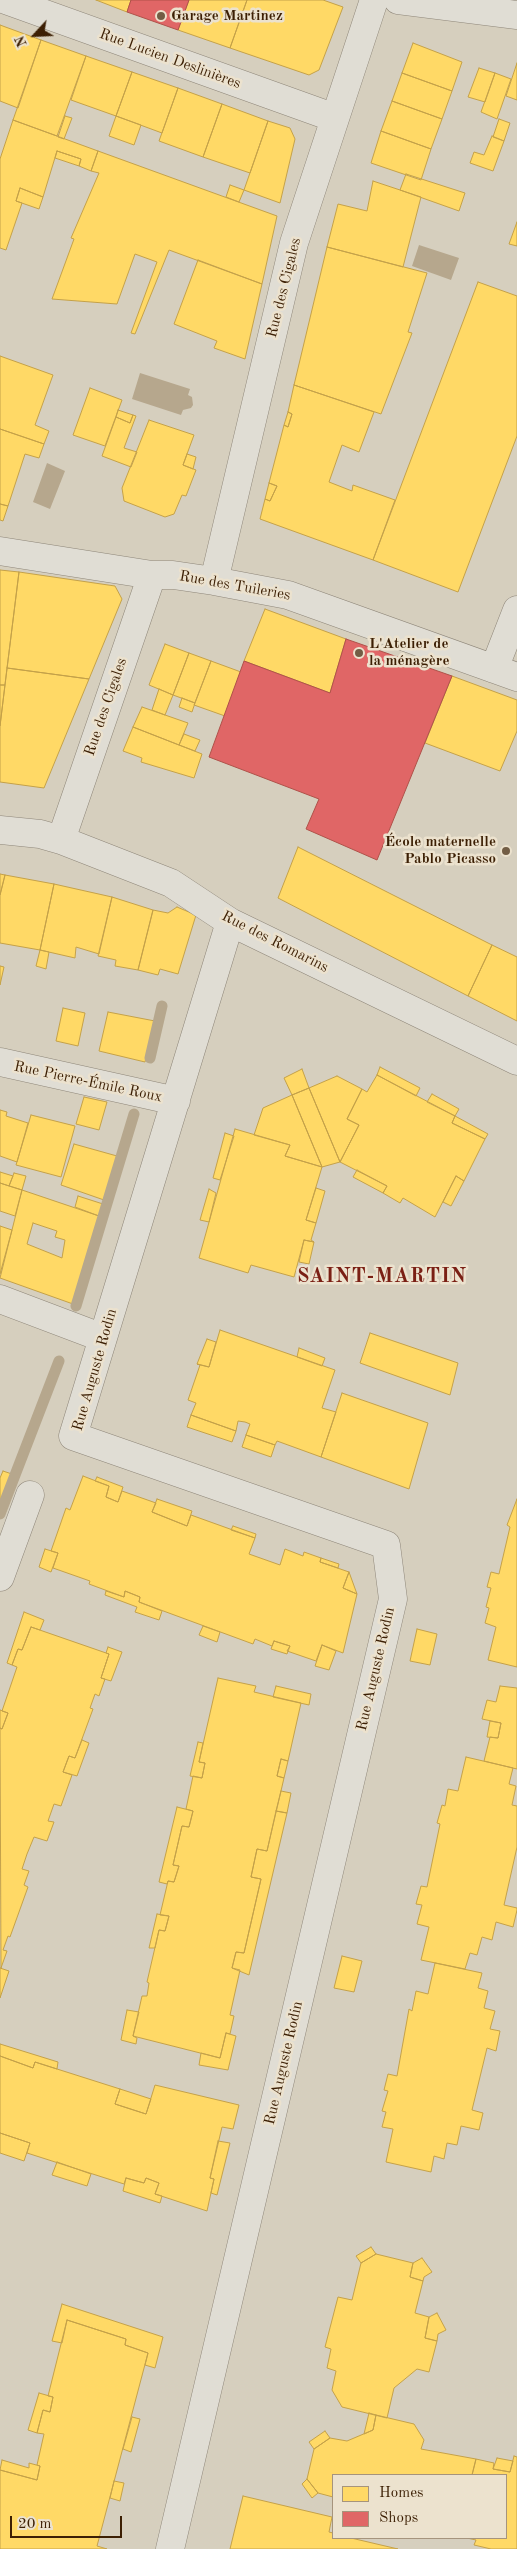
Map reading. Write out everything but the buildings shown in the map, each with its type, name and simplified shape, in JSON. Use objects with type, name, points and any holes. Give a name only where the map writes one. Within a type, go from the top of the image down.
[{"type":"street","name":"Rue Lucien Deslinières","points":[[6,0],[335,118]]},
{"type":"street","name":"Rue des Cigales","points":[[214,581],[294,243],[374,0]]},
{"type":"street","points":[[398,0],[517,15]]},
{"type":"street","name":"Rue des Tuileries","points":[[0,551],[152,575],[172,575],[214,581],[288,595],[506,673]]},
{"type":"street","name":"Rue des Cigales","points":[[61,840],[152,575]]},
{"type":"street","points":[[506,673],[517,610]]},
{"type":"street","name":"Rue des Romarins","points":[[0,830],[40,834],[61,840],[171,883],[230,922],[517,1061]]},
{"type":"street","name":"Rue Auguste Rodin","points":[[170,2549],[393,1599],[386,1545],[73,1436],[230,922]]},
{"type":"street","name":"Rue Pierre-Émile Roux","points":[[0,1062],[176,1101]]},
{"type":"street","points":[[0,1299],[103,1338]]},
{"type":"street","points":[[0,1577],[30,1494]]},
{"type":"shaded area","points":[[419,245],[459,258],[451,280],[412,266]]},
{"type":"shaded area","points":[[140,373],[190,389],[188,395],[192,397],[193,405],[191,408],[183,410],[181,415],[132,399]]},
{"type":"shaded area","points":[[47,463],[65,471],[50,509],[33,502]]},
{"type":"waterway","points":[[150,1058],[162,1006]]},
{"type":"waterway","points":[[76,1306],[134,1114]]},
{"type":"waterway","points":[[0,1514],[59,1361]]},
{"type":"place","name":"Garage Martinez","points":[[161,16]]},
{"type":"place","name":"L'Atelier de la ménagère","points":[[359,653]]},
{"type":"place","name":"École maternelle Pablo Picasso","points":[[506,851]]},
{"type":"district","name":"SAINT-MARTIN","points":[[382,1277]]}]
